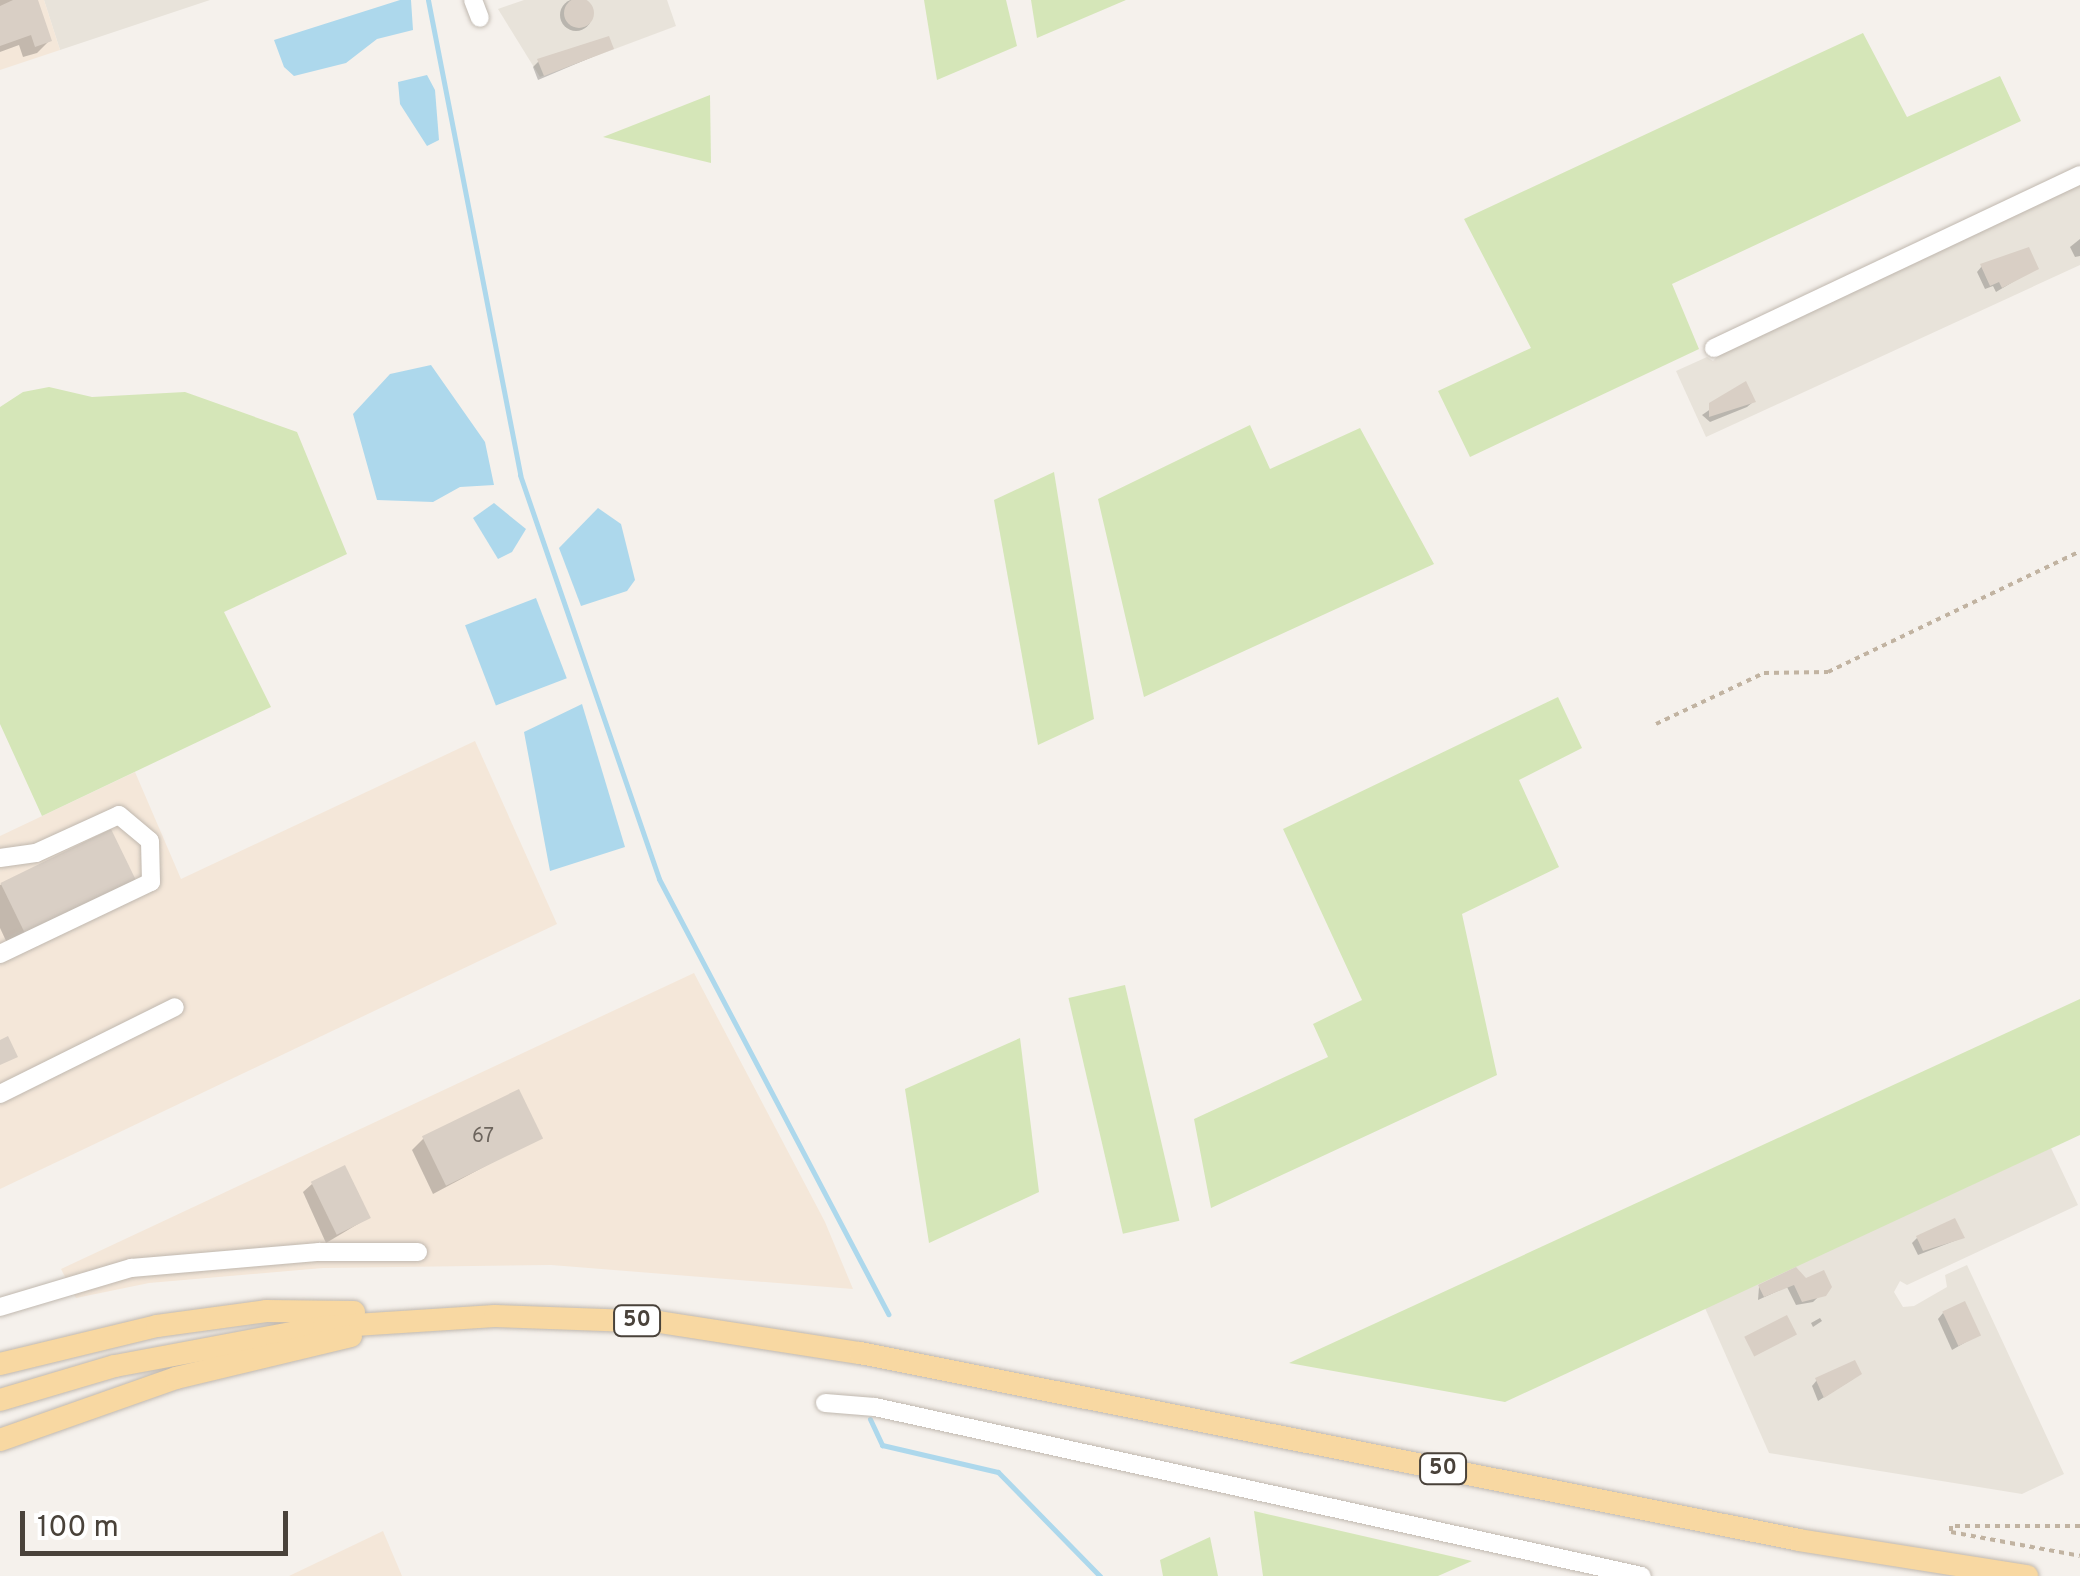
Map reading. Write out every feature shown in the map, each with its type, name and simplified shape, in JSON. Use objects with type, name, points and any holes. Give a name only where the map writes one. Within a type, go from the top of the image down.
[{"type":"main road","points":[[0,1364],[157,1326],[266,1311],[412,1318]]},
{"type":"main road","name":"50","points":[[0,1400],[115,1366],[241,1339],[412,1318],[575,1317],[738,1332],[1799,1540],[2027,1576]]},
{"type":"main road","points":[[0,1440],[176,1378],[412,1318]]},
{"type":"lane","points":[[1714,348],[2080,175]]},
{"type":"lane","points":[[0,858],[36,853],[118,815],[150,840],[151,882],[0,954]]},
{"type":"lane","points":[[0,1094],[176,1007]]},
{"type":"lane","points":[[0,1307],[131,1268],[319,1252],[418,1252]]},
{"type":"lane","points":[[824,1403],[876,1407],[1642,1576]]},
{"type":"path","points":[[1656,724],[1764,673],[1828,672],[2080,551]]},
{"type":"path","points":[[2080,1526],[1951,1526],[1951,1532],[2080,1556]]},
{"type":"shaded area","points":[[0,0],[44,0],[60,50],[0,70]]},
{"type":"shaded area","points":[[44,0],[210,0],[60,50]]},
{"type":"shaded area","points":[[524,0],[667,0],[676,26],[540,77],[498,9]]},
{"type":"shaded area","points":[[2080,180],[2080,265],[1706,437],[1676,371],[1707,357],[1713,361],[1723,350]]},
{"type":"shaded area","points":[[475,741],[557,924],[0,1189],[0,836],[135,772],[181,879]]},
{"type":"shaded area","points":[[694,973],[825,1222],[853,1289],[551,1265],[323,1268],[149,1283],[76,1298],[61,1269]]},
{"type":"shaded area","points":[[2051,1148],[2078,1205],[1907,1285],[1900,1281],[1894,1292],[1903,1307],[1914,1306],[1947,1287],[1945,1275],[1967,1265],[2064,1474],[2022,1494],[1769,1453],[1705,1308]]},
{"type":"shaded area","points":[[383,1531],[402,1576],[289,1576]]},
{"type":"green space","points":[[924,0],[1006,0],[1017,46],[937,80]]},
{"type":"green space","points":[[1031,0],[1126,0],[1037,38]]},
{"type":"green space","points":[[1863,33],[1907,117],[2000,76],[2021,121],[1672,284],[1699,349],[1470,457],[1438,391],[1531,348],[1464,219]]},
{"type":"green space","points":[[710,95],[711,163],[603,137]]},
{"type":"green space","points":[[49,387],[92,397],[185,392],[297,432],[347,554],[224,612],[271,707],[42,816],[0,724],[0,407],[23,392]]},
{"type":"green space","points":[[1250,425],[1270,469],[1360,428],[1434,564],[1144,697],[1098,499]]},
{"type":"green space","points":[[1054,472],[1094,719],[1038,745],[994,500]]},
{"type":"green space","points":[[1558,697],[1582,748],[1519,780],[1559,867],[1462,914],[1497,1075],[1211,1208],[1194,1119],[1328,1057],[1313,1024],[1362,1000],[1283,829]]},
{"type":"green space","points":[[1125,985],[1179,1221],[1123,1234],[1068,998]]},
{"type":"green space","points":[[2080,999],[2080,1135],[1505,1402],[1289,1363]]},
{"type":"green space","points":[[1020,1038],[1039,1192],[929,1243],[905,1089]]},
{"type":"green space","points":[[1254,1511],[1472,1561],[1438,1576],[1263,1576]]},
{"type":"green space","points":[[1210,1537],[1218,1576],[1163,1576],[1160,1560]]},
{"type":"water","points":[[400,0],[411,0],[413,30],[377,39],[346,63],[294,76],[284,67],[274,40]]},
{"type":"water","points":[[427,75],[435,90],[439,140],[427,146],[400,104],[398,82]]},
{"type":"water","points":[[431,365],[485,442],[494,485],[460,487],[433,502],[377,500],[353,414],[390,374]]},
{"type":"water","points":[[494,503],[526,529],[512,552],[498,559],[473,518]]},
{"type":"water","points":[[598,508],[621,524],[635,580],[627,591],[581,606],[559,548]]},
{"type":"water","points":[[536,598],[567,678],[496,706],[465,625]]},
{"type":"water","points":[[582,704],[625,847],[550,871],[524,732]]},
{"type":"building","points":[[579,-2],[590,2],[594,13],[590,24],[579,28],[568,24],[564,13],[568,2]]},
{"type":"building","points":[[13,0],[38,0],[52,41],[35,47],[31,35],[0,46],[0,6]]},
{"type":"building","points":[[609,36],[614,49],[544,76],[537,59]]},
{"type":"building","points":[[2029,247],[2039,269],[2002,288],[1999,282],[1990,286],[1980,264]]},
{"type":"building","points":[[1746,381],[1756,402],[1709,417],[1709,403]]},
{"type":"building","points":[[111,829],[136,880],[25,934],[0,883]]},
{"type":"building","points":[[8,1036],[18,1057],[0,1065],[0,1040]]},
{"type":"building","points":[[519,1089],[543,1138],[446,1186],[422,1136]]},
{"type":"building","points":[[345,1165],[371,1218],[337,1235],[311,1182]]},
{"type":"building","points":[[1955,1218],[1965,1238],[1923,1251],[1916,1236]]},
{"type":"building","points":[[1796,1267],[1806,1278],[1824,1270],[1832,1287],[1826,1296],[1802,1302],[1794,1285],[1764,1297],[1758,1285]]},
{"type":"building","points":[[1965,1301],[1981,1335],[1958,1346],[1942,1312]]},
{"type":"building","points":[[1787,1315],[1797,1335],[1754,1356],[1744,1337]]},
{"type":"building","points":[[1855,1360],[1862,1374],[1824,1398],[1815,1378]]},
{"type":"waterway","points":[[428,0],[520,475],[659,879],[888,1314]]},
{"type":"waterway","points":[[870,1419],[882,1445],[998,1472],[1100,1576]]}]
